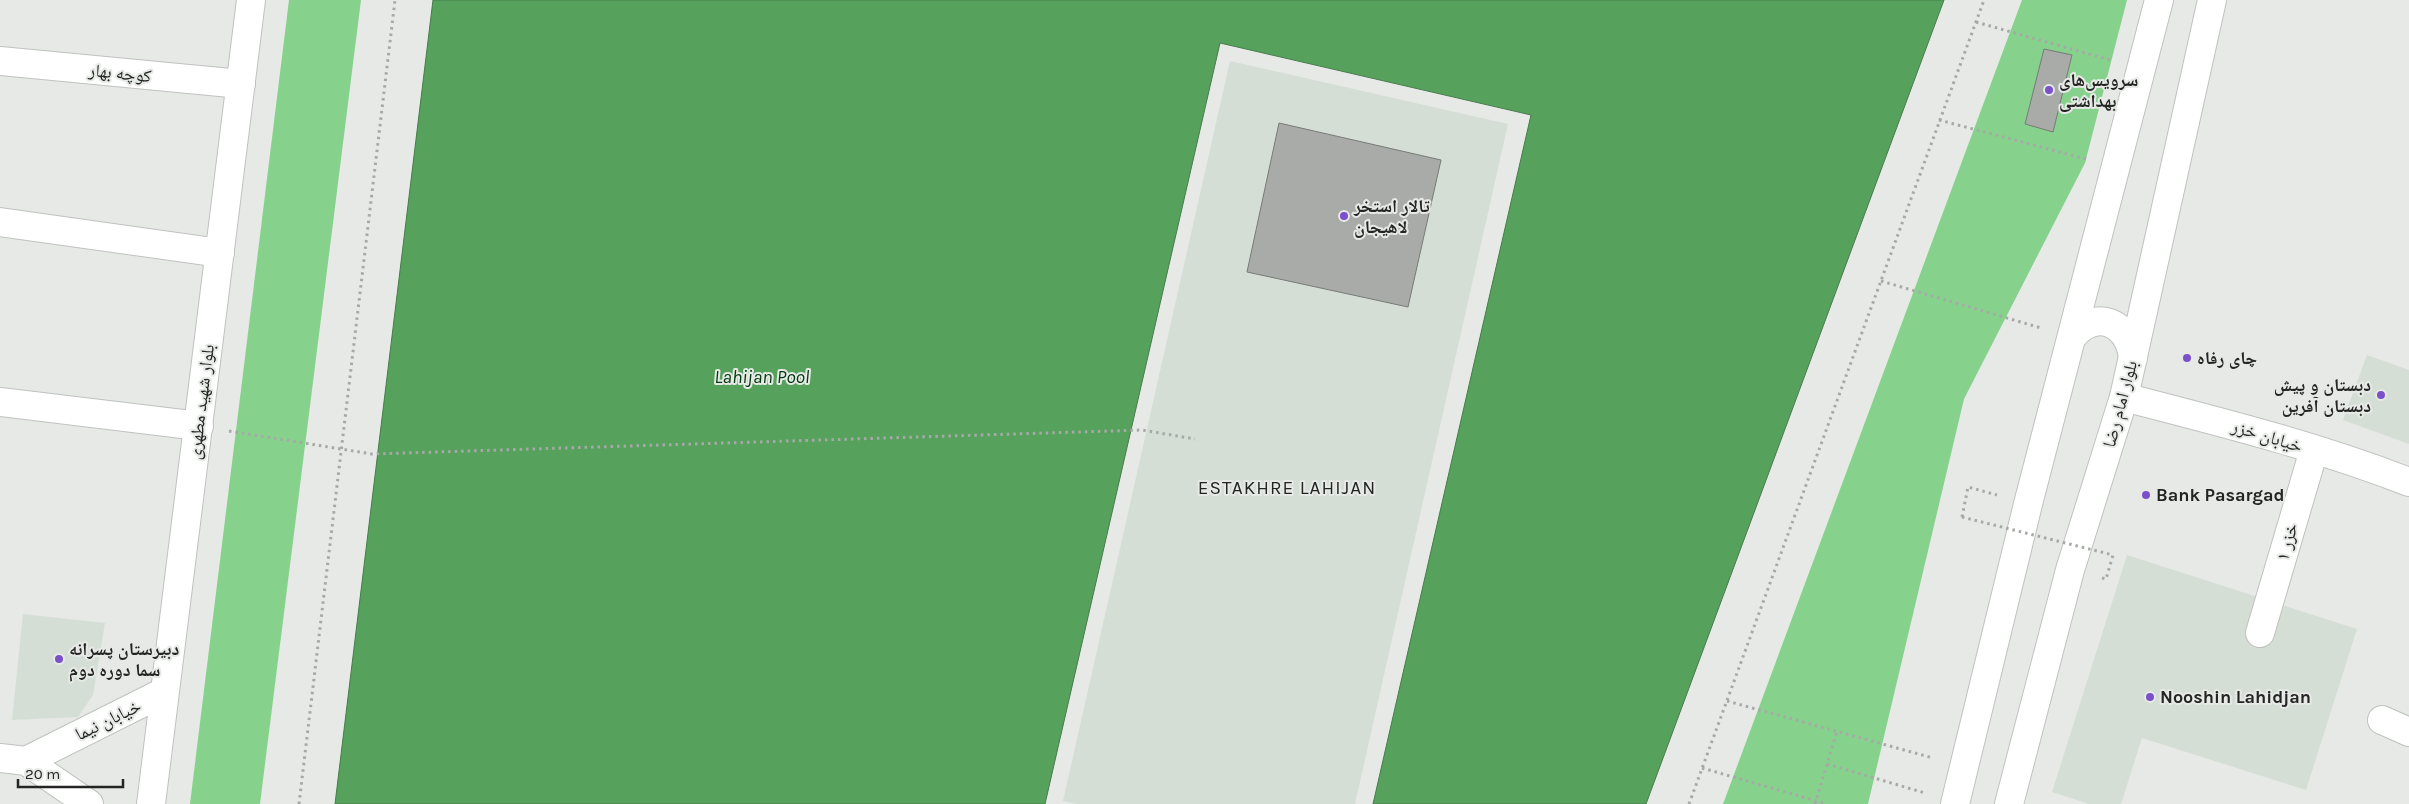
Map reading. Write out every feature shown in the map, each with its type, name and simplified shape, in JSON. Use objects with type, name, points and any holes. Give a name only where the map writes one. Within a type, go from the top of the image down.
[{"type":"main road","name":"بلوار شهید مطهری","points":[[151,804],[251,0]]},
{"type":"main road","points":[[1955,803],[2028,504],[2159,0]]},
{"type":"main road","name":"بلوار امام رضا","points":[[2008,804],[2070,570],[2124,397],[2212,0]]},
{"type":"main road","name":"کوچه بهار","points":[[0,61],[241,84]]},
{"type":"main road","points":[[0,222],[220,253]]},
{"type":"main road","points":[[2072,337],[2078,329],[2088,324],[2099,321],[2110,323],[2120,328],[2128,337],[2133,358]]},
{"type":"main road","name":"خیابان خزر","points":[[2124,397],[2228,424],[2409,482]]},
{"type":"main road","points":[[0,402],[198,426]]},
{"type":"main road","name":"خزر ۱","points":[[2260,633],[2314,450]]},
{"type":"main road","name":"خیابان نیما","points":[[13,760],[164,692]]},
{"type":"main road","points":[[2382,720],[2409,732]]},
{"type":"main road","name":"خیابان نیما","points":[[13,760],[89,804]]},
{"type":"path","points":[[299,804],[395,0]]},
{"type":"path","points":[[1689,804],[1984,0]]},
{"type":"path","points":[[1976,22],[2141,69]]},
{"type":"path","points":[[1939,120],[2115,167]]},
{"type":"path","points":[[1881,281],[2072,337]]},
{"type":"path","points":[[198,426],[341,451],[372,454],[1142,430],[1195,439]]},
{"type":"path","points":[[1968,487],[1962,517],[2113,555],[2106,579]]},
{"type":"path","points":[[1727,701],[1964,766]]},
{"type":"path","points":[[1816,802],[1837,731]]},
{"type":"path","points":[[1827,764],[1955,803]]},
{"type":"path","points":[[1702,768],[1826,804]]},
{"type":"shaded area","points":[[289,0],[361,0],[260,804],[190,804]]},
{"type":"shaded area","points":[[2022,0],[2127,0],[2085,163],[1964,399],[1868,804],[1723,804]]},
{"type":"shaded area","points":[[1230,61],[1508,124],[1355,804],[1076,804],[1063,801]]},
{"type":"shaded area","name":"دبستان و پیش دبستان آفرین","points":[[2367,355],[2409,370],[2409,444],[2343,420]]},
{"type":"shaded area","points":[[2127,555],[2357,629],[2306,790],[2142,738],[2121,804],[2089,804],[2052,792]]},
{"type":"shaded area","name":"دبیرستان پسرانه سما دوره دوم","points":[[23,614],[105,623],[93,695],[78,717],[12,720]]},
{"type":"water","name":"Lahijan Pool","points":[[433,0],[1944,0],[1646,804],[1373,804],[1531,115],[1220,43],[1045,804],[335,804]]},
{"type":"building","name":"سرویس‌های بهداشتی","points":[[2044,49],[2072,55],[2053,132],[2025,124]]},
{"type":"building","name":"تالار استخر لاهیجان","points":[[1279,123],[1441,160],[1408,307],[1247,272]]},
{"type":"place","name":"سرویس‌های بهداشتی","points":[[2049,90]]},
{"type":"place","name":"تالار استخر لاهیجان","points":[[1344,216]]},
{"type":"place","name":"چای رفاه","points":[[2187,358]]},
{"type":"place","name":"دبستان و پیش دبستان آفرین","points":[[2381,395]]},
{"type":"place","name":"Bank Pasargad","points":[[2146,495]]},
{"type":"place","name":"دبیرستان پسرانه سما دوره دوم","points":[[59,659]]},
{"type":"place","name":"Nooshin Lahidjan","points":[[2150,697]]},
{"type":"district","name":"ESTAKHRE LAHIJAN","points":[[1287,487]]}]
